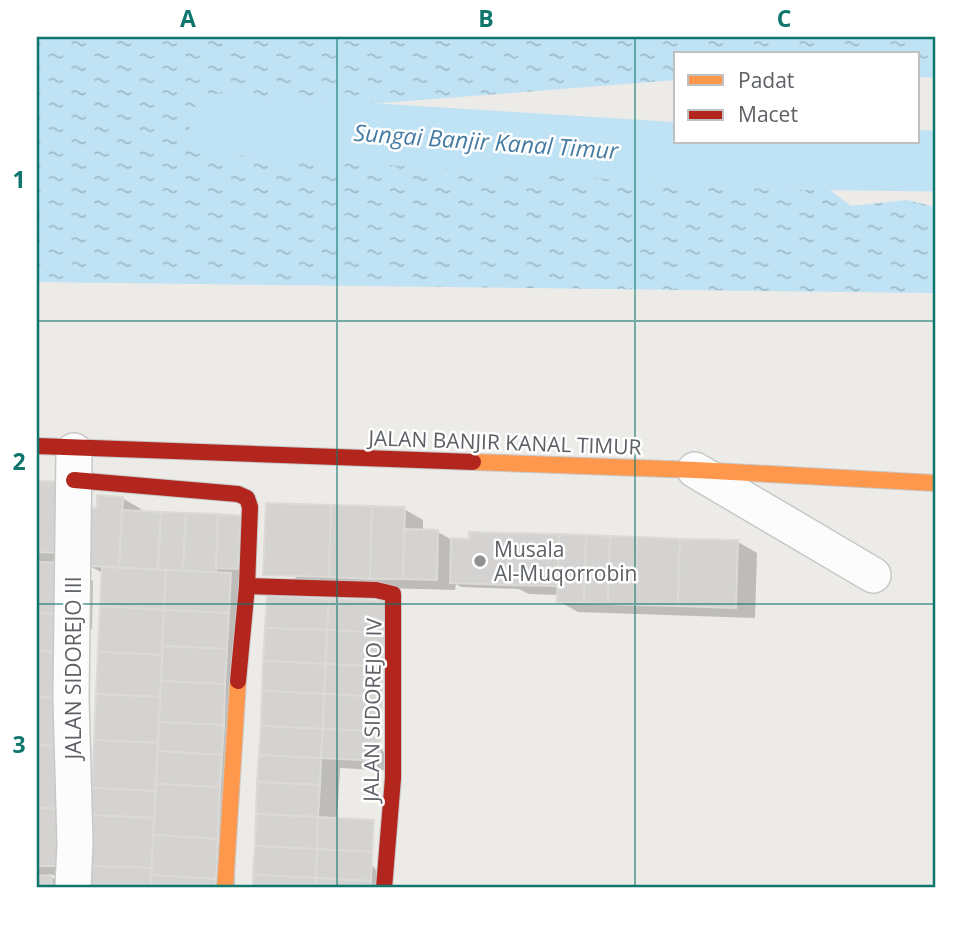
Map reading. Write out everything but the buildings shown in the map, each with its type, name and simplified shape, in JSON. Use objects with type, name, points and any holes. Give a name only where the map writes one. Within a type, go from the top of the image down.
[{"type":"street","points":[[37,446],[74,464],[238,494],[247,498],[250,507],[247,586],[242,624],[225,888]]},
{"type":"street","name":"JALAN BANJIR KANAL TIMUR","points":[[74,464],[695,470],[935,483]]},
{"type":"street","name":"JALAN SIDOREJO III","points":[[73,888],[75,843],[71,699],[74,464]]},
{"type":"street","points":[[695,470],[873,575]]},
{"type":"street","name":"JALAN SIDOREJO IV","points":[[247,586],[376,590],[393,594],[396,746],[390,842],[384,888]]},
{"type":"water","points":[[37,37],[935,37],[935,78],[920,77],[920,52],[674,52],[674,80],[281,111],[319,141],[403,125],[461,128],[522,156],[554,157],[674,126],[674,144],[758,144],[803,170],[851,206],[907,200],[935,207],[935,293],[37,282]]},
{"type":"waterway","name":"Sungai Banjir Kanal Timur","points":[[220,124],[776,159],[935,161]]},
{"type":"traffic: slow","points":[[473,462],[935,483]]},
{"type":"traffic: slow","points":[[225,888],[238,681]]},
{"type":"traffic: jam","points":[[37,446],[473,462]]},
{"type":"traffic: jam","points":[[74,480],[238,494],[247,498],[250,507],[247,586],[238,681]]},
{"type":"traffic: jam","points":[[247,586],[376,590],[393,594],[393,778],[384,888]]},
{"type":"place","name":"Musala Al-Muqorrobin","points":[[480,561]]}]
